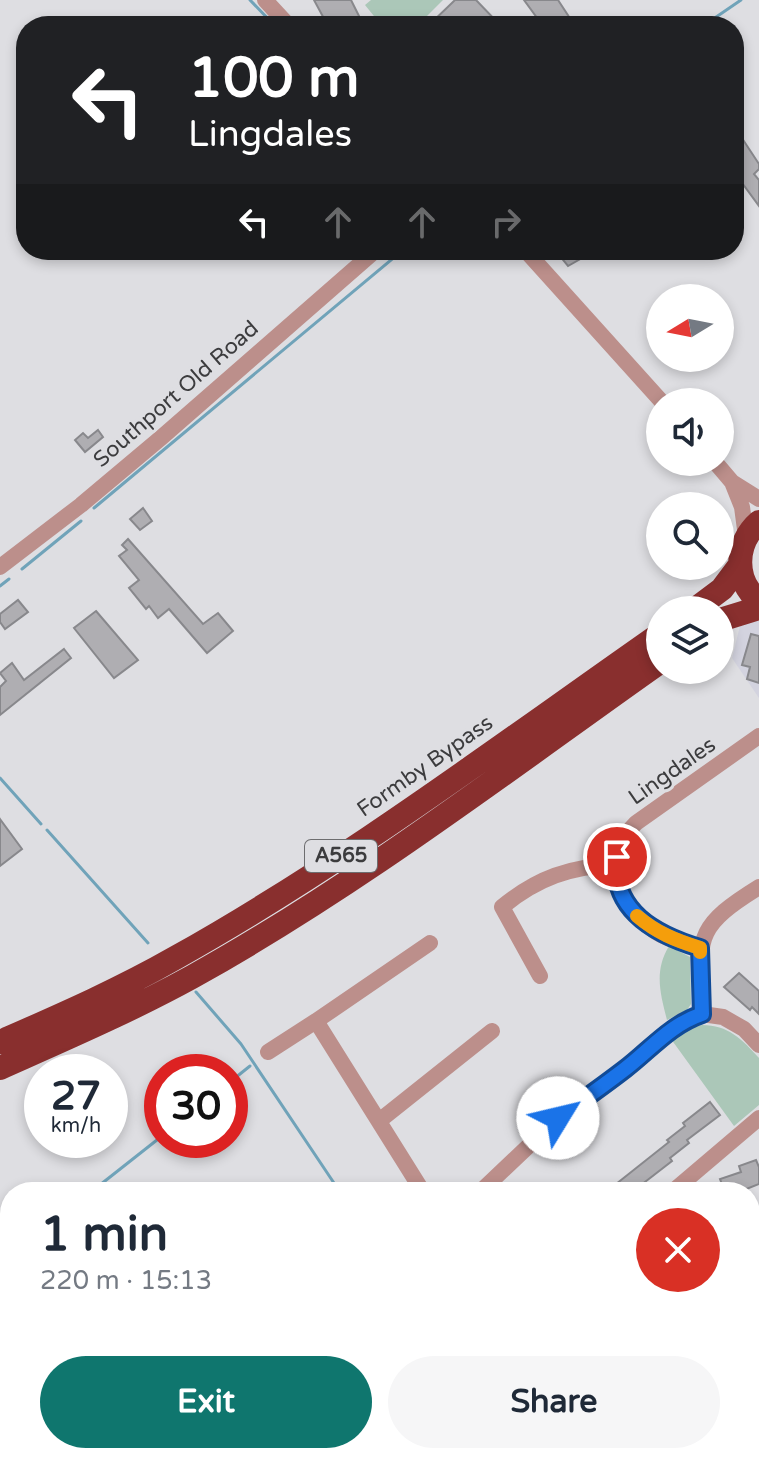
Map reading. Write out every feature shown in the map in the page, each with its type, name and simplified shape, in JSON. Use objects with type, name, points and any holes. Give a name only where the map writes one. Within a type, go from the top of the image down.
[{"type":"highway","points":[[752,530],[741,550],[740,565],[743,581],[759,601]]},
{"type":"highway","points":[[713,596],[740,565]]},
{"type":"highway","points":[[734,616],[759,608]]},
{"type":"highway","name":"Formby Bypass","points":[[0,1042],[84,1005],[174,959],[286,892],[646,644]]},
{"type":"highway","name":"A565","points":[[0,1068],[97,1025],[165,990],[298,913],[401,845],[646,672]]},
{"type":"street","points":[[265,0],[280,16]]},
{"type":"street","name":"Southport Old Road","points":[[0,567],[162,437],[365,260]]},
{"type":"street","points":[[534,260],[649,388]]},
{"type":"street","points":[[727,476],[759,499]]},
{"type":"street","points":[[732,482],[752,530]]},
{"type":"street","name":"Lingdales","points":[[616,865],[624,839],[636,823],[759,736]]},
{"type":"street","points":[[540,976],[502,907],[539,881],[577,868],[616,865],[624,900],[637,916],[662,935],[700,948]]},
{"type":"street","points":[[702,1014],[700,948],[725,908],[759,887]]},
{"type":"street","points":[[268,1052],[430,943]]},
{"type":"street","points":[[491,1182],[558,1118],[626,1068],[682,1021],[702,1014],[723,1017],[744,1029],[759,1045]]},
{"type":"street","points":[[316,1021],[417,1182]]},
{"type":"street","points":[[379,1121],[492,1031]]},
{"type":"street","points":[[684,1182],[759,1118]]},
{"type":"shaded area","points":[[752,620],[759,621],[759,698],[734,661],[740,626]]},
{"type":"green space","points":[[371,0],[443,0],[427,16],[374,16],[365,5]]},
{"type":"green space","points":[[669,946],[690,957],[691,1004],[687,1010],[667,1020],[660,973]]},
{"type":"green space","points":[[702,1025],[719,1027],[734,1034],[759,1058],[759,1105],[734,1126],[671,1039],[682,1031]]},
{"type":"building","points":[[314,0],[351,0],[359,16],[323,16]]},
{"type":"building","points":[[455,0],[476,0],[491,16],[438,16]]},
{"type":"building","points":[[524,0],[558,0],[568,16],[536,16]]},
{"type":"building","points":[[744,141],[759,164],[754,174],[759,180],[759,206],[744,186]]},
{"type":"building","points":[[563,260],[578,260],[568,266]]},
{"type":"building","points":[[98,430],[103,437],[85,452],[75,440],[83,433],[88,438]]},
{"type":"building","points":[[143,508],[152,521],[140,530],[130,519]]},
{"type":"building","points":[[128,539],[203,624],[218,613],[233,631],[207,653],[169,609],[158,618],[149,606],[146,609],[129,588],[139,580],[119,556],[127,550],[122,545]]},
{"type":"building","points":[[18,600],[28,612],[5,629],[0,622],[0,614]]},
{"type":"building","points":[[96,611],[138,660],[114,678],[74,628]]},
{"type":"building","points":[[751,634],[759,636],[759,683],[747,679],[750,667],[742,665]]},
{"type":"building","points":[[64,649],[71,658],[0,715],[0,687],[6,681],[0,673],[12,663],[24,680]]},
{"type":"building","points":[[0,819],[22,849],[0,866]]},
{"type":"building","points":[[739,973],[759,991],[759,1014],[724,987]]},
{"type":"building","points":[[710,1102],[720,1115],[687,1140],[689,1143],[670,1158],[672,1161],[645,1182],[619,1182],[669,1142],[667,1140],[685,1126],[683,1123]]},
{"type":"building","points":[[756,1160],[759,1182],[721,1182],[720,1179],[741,1172],[739,1166]]},
{"type":"waterway","points":[[250,0],[265,16]]},
{"type":"waterway","points":[[718,16],[741,0]]},
{"type":"waterway","points":[[94,508],[391,260]]},
{"type":"waterway","points":[[22,569],[81,521]]},
{"type":"waterway","points":[[0,586],[9,579]]},
{"type":"waterway","points":[[0,778],[41,824]]},
{"type":"waterway","points":[[47,830],[148,943]]},
{"type":"waterway","points":[[196,992],[241,1044],[333,1182]]},
{"type":"waterway","points":[[104,1182],[144,1150]]},
{"type":"slow traffic","points":[[637,916],[654,931],[700,948],[700,952]]},
{"type":"route","points":[[558,1118],[626,1068],[682,1021],[702,1014],[700,948],[654,931],[637,916],[624,900],[619,885],[617,857]]}]
